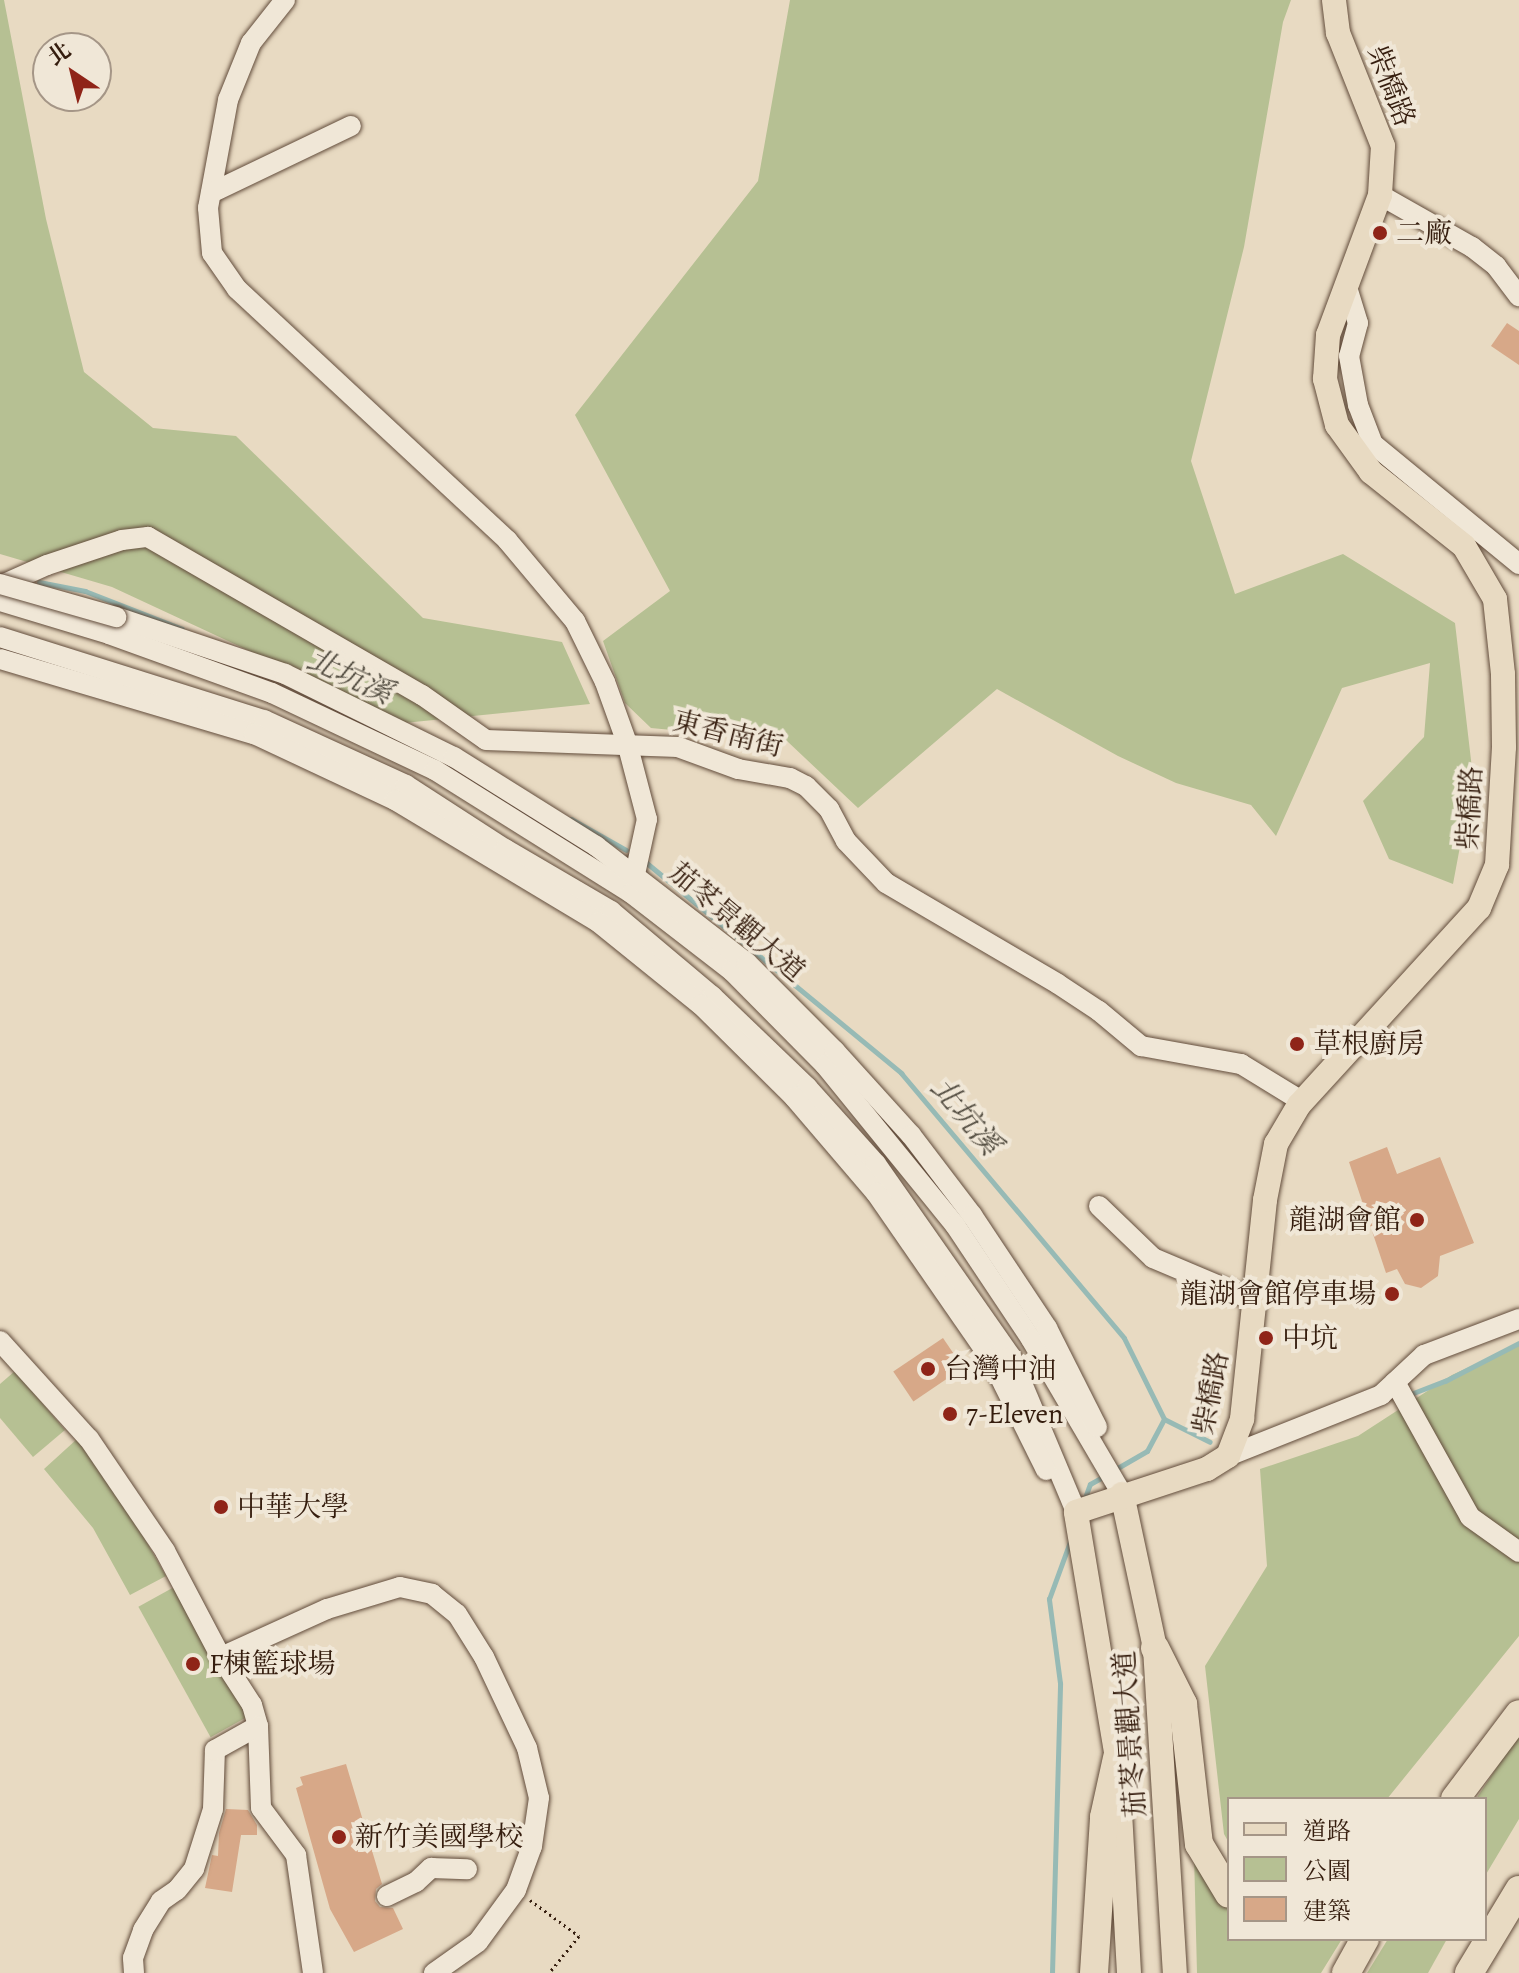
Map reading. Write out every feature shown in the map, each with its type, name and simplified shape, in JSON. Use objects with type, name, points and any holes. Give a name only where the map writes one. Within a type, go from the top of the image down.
[{"type":"highway","points":[[1155,1648],[1183,1704],[1199,1844],[1227,1891]]},
{"type":"highway","points":[[1457,1797],[1519,1714]]},
{"type":"highway","points":[[1094,1973],[1104,1817],[1117,1758]]},
{"type":"highway","points":[[1469,1973],[1519,1890]]},
{"type":"highway","points":[[1346,1973],[1364,1941]]},
{"type":"main road","name":"柴橋路","points":[[1076,1512],[1122,1494],[1207,1469],[1228,1456],[1242,1419],[1257,1302],[1265,1200],[1276,1144],[1303,1102],[1479,908],[1497,865],[1504,747],[1503,674],[1495,599],[1464,546],[1371,472],[1337,425],[1325,379],[1328,335],[1380,195],[1383,146],[1338,33],[1334,0]]},
{"type":"main road","name":"茄苳景觀大道","points":[[1122,1494],[1155,1648],[1175,1973]]},
{"type":"main road","name":"茄苳景觀大道","points":[[1076,1512],[1117,1758],[1129,1973]]},
{"type":"street","points":[[285,0],[251,43],[228,100],[211,193],[212,253],[237,289],[507,540],[575,621],[605,682],[627,743],[647,819],[633,884]]},
{"type":"street","points":[[211,193],[351,126]]},
{"type":"street","points":[[1380,195],[1472,247],[1496,266],[1519,296]]},
{"type":"street","points":[[1346,284],[1358,323],[1349,356],[1358,405],[1373,444],[1515,553]]},
{"type":"street","name":"東香南街","points":[[0,585],[108,544],[148,537],[422,695],[486,740],[678,747],[738,769],[790,778],[806,786],[829,809],[846,841],[886,883],[1058,984],[1099,1011],[1141,1046],[1241,1064],[1303,1102]]},
{"type":"street","points":[[0,585],[113,625]]},
{"type":"street","points":[[0,601],[113,625]]},
{"type":"street","name":"茄苳景觀大道","points":[[113,625],[285,674],[454,757],[596,846],[633,884],[732,971],[840,1083],[955,1225],[1031,1339],[1122,1494]]},
{"type":"street","points":[[0,637],[96,678]]},
{"type":"street","points":[[0,659],[96,678]]},
{"type":"street","name":"茄苳景觀大道","points":[[96,678],[264,720],[406,785],[604,917],[712,996],[807,1087],[876,1164],[930,1238],[1011,1357],[1076,1512]]},
{"type":"street","name":"茄苳景觀大道","points":[[96,678],[254,734],[395,800],[604,917],[701,1005],[794,1097],[876,1193],[991,1359],[1044,1467],[1076,1512]]},
{"type":"street","points":[[348,758],[395,800]]},
{"type":"street","name":"茄苳景觀大道","points":[[633,884],[747,963],[911,1135],[972,1215],[1047,1328],[1107,1447],[1122,1494]]},
{"type":"street","points":[[787,1003],[840,1083]]},
{"type":"street","points":[[1099,1206],[1153,1258],[1257,1302]]},
{"type":"street","points":[[930,1238],[991,1359]]},
{"type":"street","points":[[1228,1456],[1381,1395],[1424,1355],[1519,1319]]},
{"type":"street","points":[[0,1341],[89,1439],[165,1551],[221,1657],[252,1705],[258,1726],[261,1808],[296,1855],[313,1973]]},
{"type":"street","points":[[1395,1382],[1470,1517],[1519,1552]]},
{"type":"street","points":[[221,1657],[327,1609],[400,1587],[432,1594],[457,1614],[484,1657],[527,1748],[539,1798],[532,1846],[516,1890],[478,1942],[434,1973]]},
{"type":"street","points":[[134,1973],[133,1958],[143,1930],[161,1901],[177,1890],[194,1869],[213,1809],[215,1750],[258,1726]]},
{"type":"street","points":[[387,1896],[416,1882],[431,1868],[467,1869]]},
{"type":"path","points":[[516,1890],[579,1936],[549,1973]]},
{"type":"green space","points":[[0,0],[4,0],[46,219],[84,372],[153,428],[236,436],[423,618],[562,642],[590,704],[404,723],[112,587],[0,554]]},
{"type":"green space","points":[[790,0],[1291,0],[1283,22],[1244,247],[1191,461],[1235,594],[1343,554],[1455,623],[1473,777],[1453,884],[1389,859],[1363,801],[1424,737],[1430,663],[1342,688],[1276,836],[1251,805],[1176,783],[1118,756],[997,689],[858,808],[787,741],[651,728],[625,703],[603,641],[670,591],[575,415],[758,181]]},
{"type":"green space","points":[[1519,1344],[1519,1636],[1389,1797],[1227,1797],[1227,1839],[1205,1666],[1267,1566],[1260,1469],[1358,1436],[1452,1375]]},
{"type":"green space","points":[[15,1371],[65,1430],[33,1457],[0,1418],[0,1384]]},
{"type":"green space","points":[[77,1439],[125,1504],[166,1576],[130,1595],[93,1528],[44,1469]]},
{"type":"green space","name":"F棟籃球場","points":[[176,1586],[248,1716],[211,1737],[138,1607]]},
{"type":"green space","points":[[1519,1734],[1519,1819],[1487,1873],[1487,1797],[1477,1797]]},
{"type":"green space","points":[[1194,1854],[1227,1903],[1227,1941],[1341,1941],[1321,1973],[1197,1973]]},
{"type":"green space","points":[[1387,1941],[1446,1941],[1428,1973],[1367,1973]]},
{"type":"building","points":[[1507,323],[1519,331],[1519,365],[1491,346]]},
{"type":"building","name":"龍湖會館","points":[[1387,1147],[1397,1174],[1440,1157],[1474,1243],[1440,1256],[1438,1276],[1421,1288],[1405,1284],[1397,1269],[1386,1273],[1349,1162]]},
{"type":"building","name":"台灣中油","points":[[943,1338],[963,1368],[913,1401],[893,1372]]},
{"type":"building","name":"新竹美國學校","points":[[346,1764],[382,1884],[376,1889],[375,1901],[380,1907],[393,1908],[403,1929],[354,1952],[330,1909],[296,1788],[303,1785],[300,1777]]},
{"type":"building","points":[[226,1809],[248,1810],[257,1825],[257,1835],[241,1835],[232,1892],[205,1888],[212,1855],[218,1856],[219,1833]]},
{"type":"waterway","name":"北坑溪","points":[[39,582],[85,591],[182,629]]},
{"type":"waterway","name":"北坑溪","points":[[571,819],[626,850]]},
{"type":"waterway","name":"北坑溪","points":[[643,860],[901,1073],[1124,1338],[1164,1419],[1210,1442]]},
{"type":"waterway","name":"北坑溪","points":[[1408,1395],[1445,1381],[1519,1343]]},
{"type":"waterway","points":[[1114,1470],[1147,1451],[1164,1419]]},
{"type":"waterway","points":[[1083,1503],[1090,1484],[1106,1475]]},
{"type":"waterway","points":[[1052,1973],[1060,1683],[1049,1599],[1071,1539]]},
{"type":"place","name":"二廠","points":[[1380,233]]},
{"type":"place","name":"草根廚房","points":[[1297,1044]]},
{"type":"place","name":"龍湖會館","points":[[1417,1220]]},
{"type":"place","name":"龍湖會館停車場","points":[[1392,1294]]},
{"type":"place","name":"中坑","points":[[1266,1338]]},
{"type":"place","name":"台灣中油","points":[[928,1369]]},
{"type":"place","name":"7-Eleven","points":[[950,1414]]},
{"type":"place","name":"中華大學","points":[[221,1507]]},
{"type":"place","name":"F棟籃球場","points":[[193,1664]]},
{"type":"place","name":"新竹美國學校","points":[[339,1837]]}]
